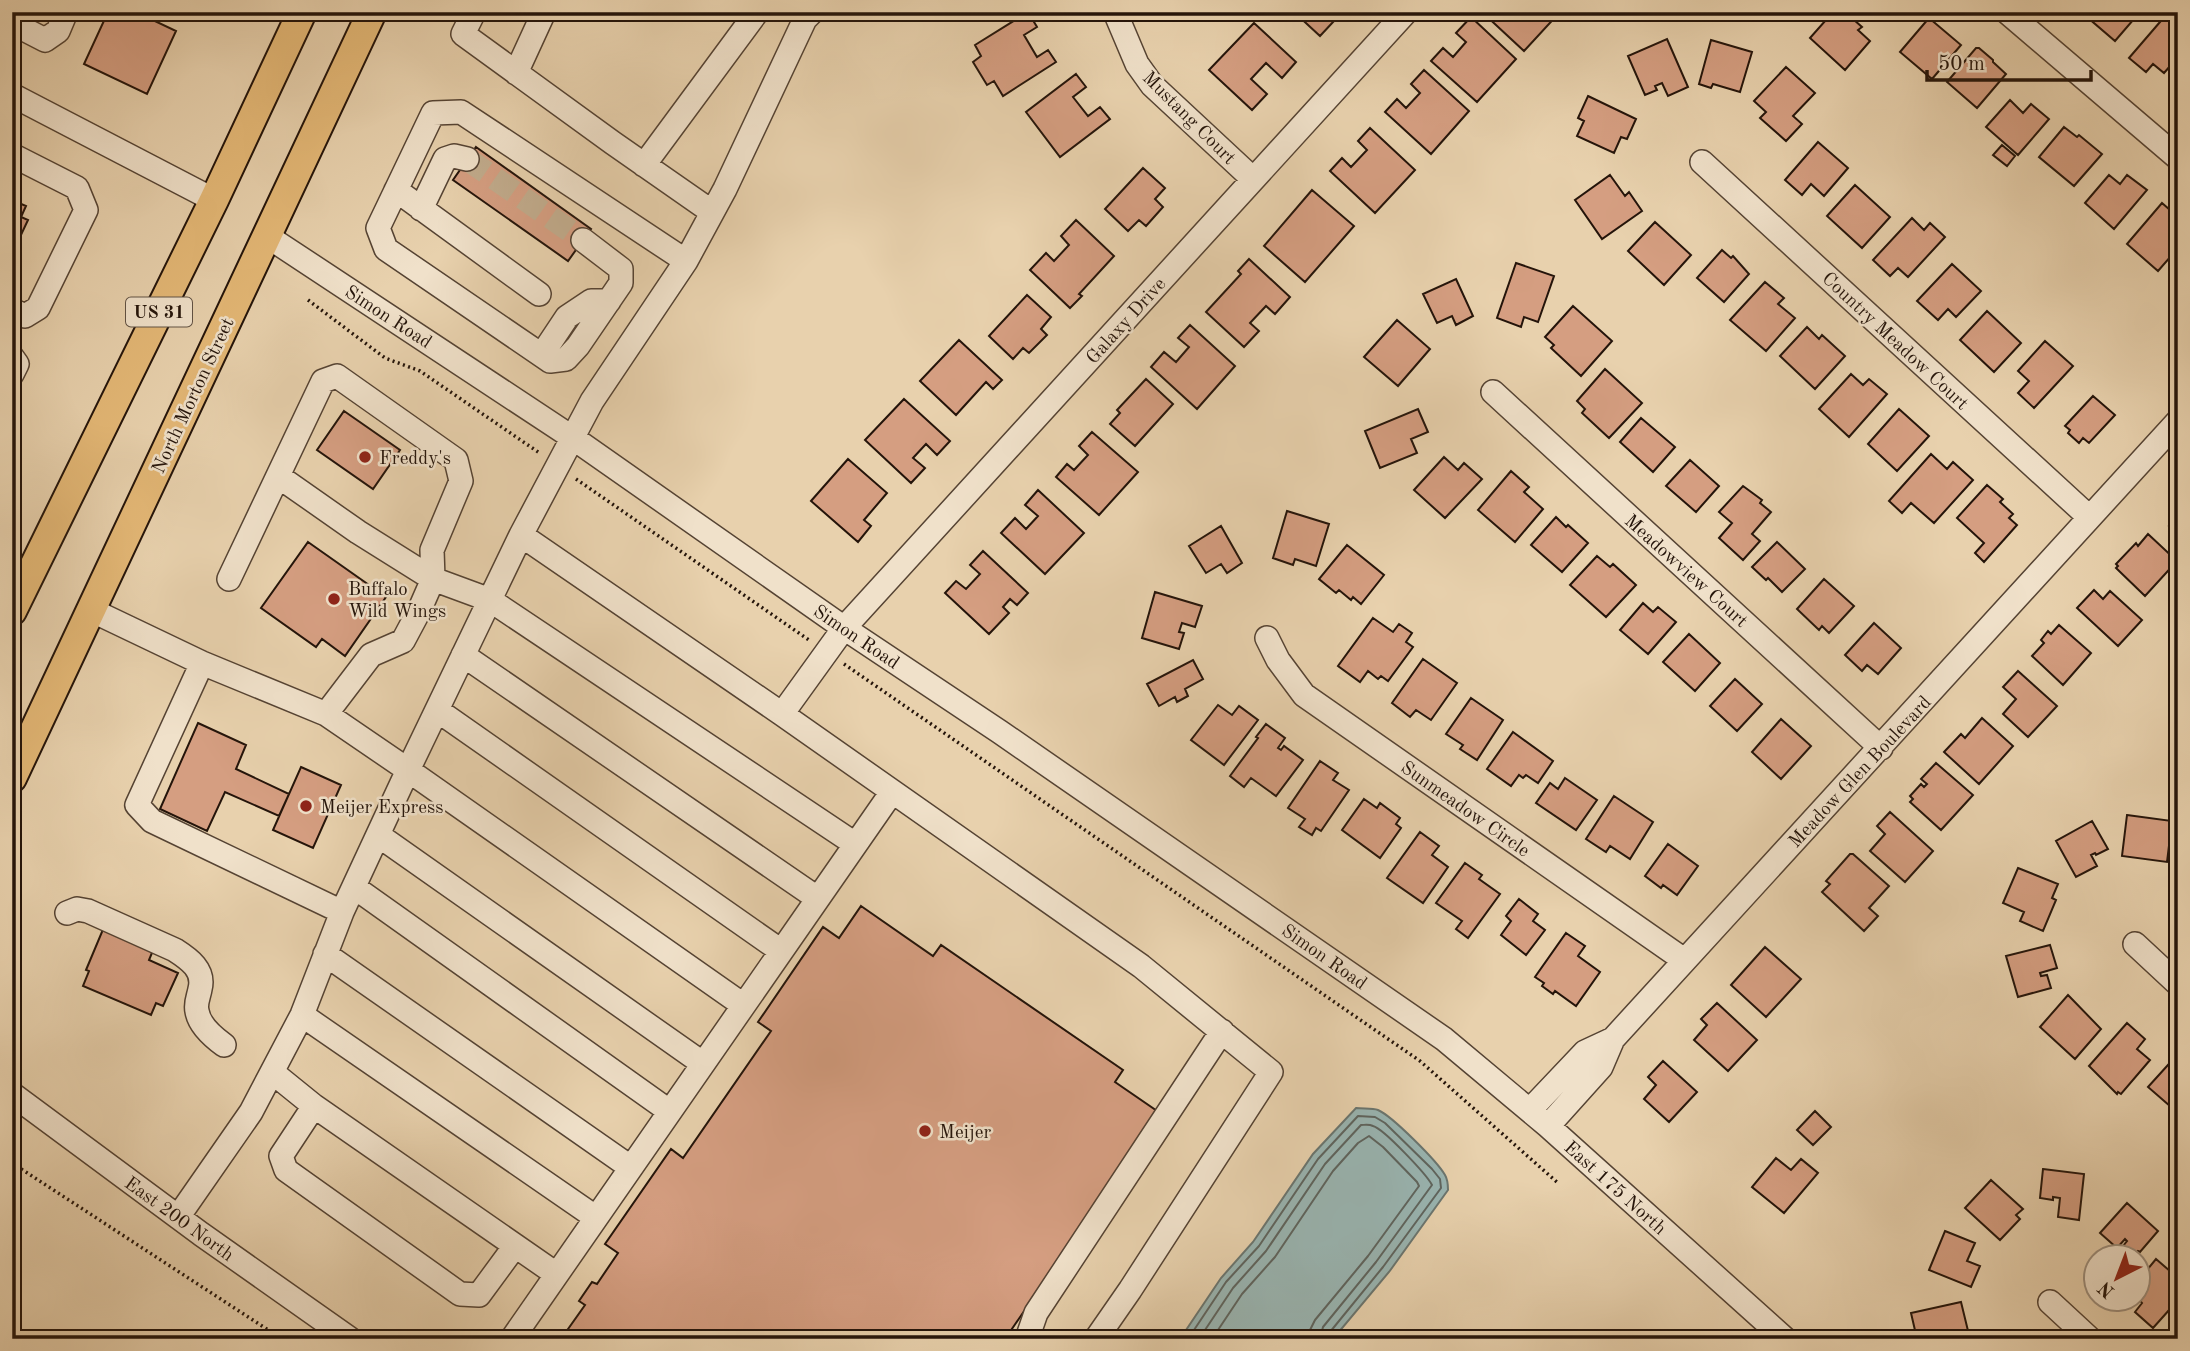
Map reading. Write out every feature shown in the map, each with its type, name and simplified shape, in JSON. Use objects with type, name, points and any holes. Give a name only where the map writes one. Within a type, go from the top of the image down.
[{"type":"main road","name":"US 31","points":[[12,611],[214,200],[302,12]]},
{"type":"main road","name":"North Morton Street","points":[[12,778],[372,12]]},
{"type":"street","points":[[12,23],[45,40],[58,32],[66,12]]},
{"type":"street","points":[[474,12],[463,34],[712,212]]},
{"type":"street","points":[[516,72],[544,12]]},
{"type":"street","points":[[644,165],[757,12]]},
{"type":"street","name":"Mustang Court","points":[[1115,12],[1137,64],[1152,85],[1253,179]]},
{"type":"street","name":"Galaxy Drive","points":[[782,714],[844,628],[1406,12]]},
{"type":"street","points":[[2007,12],[2178,158]]},
{"type":"street","points":[[178,1217],[251,1112],[302,1015],[342,912],[521,535],[592,401],[686,261],[712,212],[805,14]]},
{"type":"street","points":[[12,94],[214,200]]},
{"type":"street","points":[[583,240],[621,269],[621,283],[578,346],[566,359],[550,361],[386,249],[378,228],[433,113],[461,112],[686,261]]},
{"type":"street","points":[[12,155],[77,188],[86,210],[38,308],[25,316],[12,310]]},
{"type":"street","points":[[421,209],[445,159],[454,156],[467,159]]},
{"type":"street","name":"Country Meadow Court","points":[[1702,162],[2089,517]]},
{"type":"street","points":[[396,190],[539,294]]},
{"type":"street","name":"Simon Road","points":[[267,236],[573,438],[844,628],[1000,732],[1444,1039]]},
{"type":"street","points":[[12,356],[17,364],[12,374]]},
{"type":"street","points":[[229,579],[323,382],[337,376],[456,460],[461,481],[432,550],[433,579],[403,640],[371,655],[326,714]]},
{"type":"street","name":"Meadowview Court","points":[[1493,392],[1881,748]]},
{"type":"street","name":"Meadow Glen Boulevard","points":[[1548,1126],[1601,1067],[1613,1039],[2178,421]]},
{"type":"street","points":[[278,476],[433,579],[490,600],[855,844]]},
{"type":"street","points":[[521,535],[1141,966],[1271,1072],[1096,1339]]},
{"type":"street","points":[[91,610],[202,663],[326,714],[743,1005]]},
{"type":"street","name":"Sunmeadow Circle","points":[[1267,638],[1278,660],[1304,695],[1684,960]]},
{"type":"street","points":[[463,654],[817,898]]},
{"type":"street","points":[[202,663],[137,805],[152,821],[342,912]]},
{"type":"street","points":[[437,710],[781,951]]},
{"type":"street","points":[[512,1339],[892,792]]},
{"type":"street","points":[[378,835],[702,1063]]},
{"type":"street","points":[[354,887],[669,1111]]},
{"type":"street","points":[[67,913],[77,909],[88,911],[187,958],[195,965],[202,982],[197,1011],[213,1037],[224,1045]]},
{"type":"street","points":[[2135,944],[2178,984]]},
{"type":"street","points":[[325,954],[630,1167]]},
{"type":"street","points":[[302,1015],[595,1217]]},
{"type":"street","points":[[1027,1339],[1036,1313],[1222,1031]]},
{"type":"street","name":"East 175 North","points":[[1444,1039],[1530,1110],[1785,1339]]},
{"type":"street","points":[[1530,1110],[1585,1052],[1613,1039]]},
{"type":"street","points":[[272,1072],[314,1106],[556,1274]]},
{"type":"street","name":"East 200 North","points":[[12,1094],[178,1217],[350,1339]]},
{"type":"street","points":[[314,1106],[281,1156],[286,1170],[460,1294],[479,1295],[515,1246]]},
{"type":"street","points":[[2050,1302],[2090,1339]]},
{"type":"path","points":[[307,300],[385,358],[420,371],[500,426]]},
{"type":"path","points":[[620,509],[777,618]]},
{"type":"path","points":[[867,679],[1420,1061],[1558,1183]]},
{"type":"path","points":[[12,1163],[282,1339]]},
{"type":"water","points":[[1356,1108],[1378,1110],[1385,1114],[1433,1160],[1447,1181],[1448,1190],[1389,1272],[1333,1339],[1180,1339],[1221,1278],[1253,1242],[1313,1154]]},
{"type":"building","points":[[108,12],[136,12],[176,31],[147,94],[84,64]]},
{"type":"building","points":[[1028,12],[1037,27],[1024,35],[1037,57],[1048,50],[1056,62],[1003,96],[994,81],[987,85],[973,62],[981,56],[975,45]]},
{"type":"building","points":[[1294,12],[1325,12],[1334,21],[1320,36]]},
{"type":"building","points":[[1482,12],[1560,12],[1524,51]]},
{"type":"building","points":[[1833,12],[1845,12],[1862,27],[1858,30],[1870,41],[1845,70],[1810,38]]},
{"type":"building","points":[[2091,12],[2140,12],[2115,41],[2087,17]]},
{"type":"building","points":[[2166,15],[2178,25],[2178,57],[2164,73],[2153,64],[2146,72],[2129,58]]},
{"type":"building","points":[[1471,17],[1516,59],[1477,102],[1431,61],[1443,48],[1453,57],[1466,42],[1456,33]]},
{"type":"building","points":[[1929,18],[1961,45],[1932,79],[1900,52]]},
{"type":"building","points":[[1254,23],[1296,62],[1282,78],[1266,63],[1251,79],[1267,94],[1252,110],[1209,70]]},
{"type":"building","points":[[1667,39],[1688,87],[1668,96],[1662,83],[1655,86],[1657,90],[1645,95],[1628,56]]},
{"type":"building","points":[[1711,40],[1752,52],[1740,92],[1713,84],[1711,88],[1699,84]]},
{"type":"building","points":[[1976,48],[2006,74],[1977,108],[1947,82]]},
{"type":"building","points":[[1786,67],[1815,93],[1793,116],[1802,124],[1786,141],[1760,118],[1766,112],[1754,101]]},
{"type":"building","points":[[1424,70],[1469,111],[1431,154],[1385,112],[1397,99],[1406,108],[1420,93],[1411,84]]},
{"type":"building","points":[[1076,74],[1086,87],[1073,97],[1088,116],[1100,107],[1110,119],[1060,157],[1026,112]]},
{"type":"building","points":[[1588,96],[1636,119],[1627,139],[1621,137],[1614,153],[1577,136],[1584,121],[1578,118]]},
{"type":"building","points":[[2010,100],[2023,113],[2031,104],[2049,119],[2018,155],[1986,127]]},
{"type":"building","points":[[2064,127],[2077,137],[2079,135],[2102,154],[2074,186],[2039,157]]},
{"type":"building","points":[[1370,128],[1415,170],[1375,213],[1330,171],[1342,158],[1351,167],[1367,150],[1358,141]]},
{"type":"building","points":[[1818,142],[1848,168],[1824,196],[1811,184],[1802,195],[1785,180]]},
{"type":"building","points":[[2002,145],[2015,156],[2007,166],[1993,155]]},
{"type":"building","points":[[476,147],[591,229],[568,261],[453,180]]},
{"type":"building","points":[[1143,168],[1165,188],[1155,199],[1163,207],[1146,226],[1139,220],[1128,231],[1105,209]]},
{"type":"building","points":[[1610,175],[1625,196],[1629,192],[1642,211],[1602,239],[1575,200]]},
{"type":"building","points":[[2109,175],[2120,184],[2127,175],[2147,190],[2114,229],[2085,203]]},
{"type":"building","points":[[1855,185],[1890,217],[1862,248],[1827,216]]},
{"type":"building","points":[[1312,190],[1354,226],[1305,282],[1264,246]]},
{"type":"building","points":[[12,200],[26,206],[21,217],[28,220],[12,254]]},
{"type":"building","points":[[2162,203],[2178,217],[2171,226],[2178,232],[2178,248],[2158,271],[2127,244]]},
{"type":"building","points":[[1912,218],[1924,230],[1930,223],[1945,237],[1908,277],[1898,268],[1890,276],[1873,260]]},
{"type":"building","points":[[1076,220],[1114,256],[1079,294],[1082,296],[1070,308],[1030,270],[1046,253],[1054,261],[1069,245],[1061,236]]},
{"type":"building","points":[[1655,222],[1691,255],[1664,285],[1628,251]]},
{"type":"building","points":[[1722,250],[1731,258],[1733,256],[1749,274],[1724,302],[1697,278]]},
{"type":"building","points":[[1249,259],[1290,297],[1275,314],[1266,306],[1250,323],[1259,331],[1244,347],[1206,312],[1241,274],[1238,271]]},
{"type":"building","points":[[1516,263],[1554,276],[1538,322],[1524,317],[1521,327],[1497,318]]},
{"type":"building","points":[[1952,264],[1981,291],[1956,317],[1948,309],[1938,320],[1917,301]]},
{"type":"building","points":[[1456,279],[1473,316],[1456,325],[1452,316],[1437,323],[1423,294]]},
{"type":"building","points":[[1765,282],[1784,298],[1778,304],[1795,318],[1766,351],[1730,320]]},
{"type":"building","points":[[1027,295],[1051,317],[1041,329],[1047,335],[1029,353],[1023,348],[1013,359],[989,336]]},
{"type":"building","points":[[1573,306],[1612,341],[1581,376],[1551,348],[1554,345],[1545,337]]},
{"type":"building","points":[[1987,311],[2021,343],[1994,372],[1960,340]]},
{"type":"building","points":[[1397,320],[1430,349],[1398,386],[1364,357]]},
{"type":"building","points":[[1190,325],[1235,366],[1197,409],[1151,367],[1164,352],[1176,362],[1189,347],[1178,338]]},
{"type":"building","points":[[1807,327],[1819,339],[1822,335],[1845,356],[1815,389],[1780,356]]},
{"type":"building","points":[[959,340],[1002,380],[993,389],[986,382],[956,415],[920,381]]},
{"type":"building","points":[[2045,341],[2073,366],[2034,408],[2018,393],[2029,381],[2018,371]]},
{"type":"building","points":[[1605,369],[1642,403],[1609,438],[1582,413],[1585,409],[1577,401]]},
{"type":"building","points":[[1851,374],[1863,385],[1869,379],[1887,394],[1849,437],[1819,409]]},
{"type":"building","points":[[1146,379],[1173,404],[1135,446],[1110,424],[1120,413],[1117,410]]},
{"type":"building","points":[[2093,396],[2115,415],[2089,443],[2083,438],[2079,443],[2068,433],[2070,430],[2065,426]]},
{"type":"building","points":[[904,399],[950,441],[937,455],[926,444],[913,458],[925,468],[911,483],[865,440]]},
{"type":"building","points":[[1418,409],[1428,432],[1411,439],[1417,453],[1380,468],[1365,431]]},
{"type":"building","points":[[1899,409],[1929,436],[1897,471],[1868,444]]},
{"type":"building","points":[[344,411],[400,450],[373,489],[317,450]]},
{"type":"building","points":[[1641,418],[1675,447],[1653,472],[1620,442]]},
{"type":"building","points":[[1092,432],[1138,472],[1099,515],[1056,477],[1067,464],[1074,470],[1088,455],[1079,446]]},
{"type":"building","points":[[1931,454],[1947,469],[1953,462],[1973,480],[1934,523],[1911,503],[1902,513],[1889,501]]},
{"type":"building","points":[[1444,457],[1458,470],[1464,463],[1482,479],[1445,518],[1414,490]]},
{"type":"building","points":[[848,459],[887,493],[864,520],[871,526],[858,542],[811,501]]},
{"type":"building","points":[[1690,460],[1719,486],[1696,512],[1666,486]]},
{"type":"building","points":[[1511,471],[1529,487],[1524,492],[1543,509],[1515,542],[1478,510]]},
{"type":"building","points":[[1987,485],[2003,499],[2000,502],[2013,514],[2009,518],[2017,525],[1984,562],[1975,553],[1984,543],[1957,518]]},
{"type":"building","points":[[1743,486],[1762,500],[1760,503],[1771,512],[1752,534],[1760,541],[1743,560],[1719,538],[1732,523],[1719,512]]},
{"type":"building","points":[[1038,490],[1084,533],[1045,574],[1001,533],[1015,518],[1026,529],[1038,516],[1025,505]]},
{"type":"building","points":[[1287,511],[1329,524],[1316,566],[1295,559],[1293,565],[1273,558]]},
{"type":"building","points":[[2178,516],[2178,534],[2169,526]]},
{"type":"building","points":[[1556,517],[1588,543],[1562,572],[1531,545]]},
{"type":"building","points":[[1221,526],[1242,563],[1227,573],[1221,564],[1206,573],[1189,546]]},
{"type":"building","points":[[2148,534],[2177,561],[2145,596],[2116,568],[2116,564]]},
{"type":"building","points":[[308,542],[386,597],[345,656],[322,639],[316,647],[261,608]]},
{"type":"building","points":[[1777,542],[1805,569],[1782,592],[1752,567]]},
{"type":"building","points":[[1347,545],[1384,575],[1361,604],[1339,590],[1336,593],[1319,579]]},
{"type":"building","points":[[983,551],[1028,593],[1017,605],[1010,599],[1003,607],[1009,613],[989,634],[945,593],[956,581],[966,589],[980,574],[970,565]]},
{"type":"building","points":[[1597,556],[1610,567],[1613,564],[1636,585],[1606,617],[1570,585]]},
{"type":"building","points":[[1824,579],[1854,606],[1829,633],[1822,626],[1819,630],[1797,609]]},
{"type":"building","points":[[2094,590],[2103,599],[2110,591],[2142,620],[2118,646],[2077,608]]},
{"type":"building","points":[[1155,592],[1202,606],[1195,627],[1182,623],[1179,632],[1184,633],[1179,649],[1142,638]]},
{"type":"building","points":[[1643,603],[1653,612],[1658,607],[1676,622],[1648,654],[1620,630]]},
{"type":"building","points":[[1373,618],[1393,632],[1399,624],[1412,633],[1406,642],[1413,647],[1388,681],[1381,676],[1378,679],[1368,671],[1360,682],[1338,666]]},
{"type":"building","points":[[1874,623],[1901,648],[1878,674],[1867,665],[1862,671],[1845,655]]},
{"type":"building","points":[[2059,625],[2091,653],[2063,685],[2032,656],[2044,643],[2041,640],[2048,631],[2051,634]]},
{"type":"building","points":[[1689,634],[1720,663],[1695,691],[1663,662]]},
{"type":"building","points":[[1423,659],[1457,683],[1431,720],[1416,710],[1410,717],[1392,703]]},
{"type":"building","points":[[1193,660],[1203,679],[1185,689],[1188,696],[1177,702],[1175,697],[1159,706],[1147,684]]},
{"type":"building","points":[[2018,671],[2057,706],[2028,737],[2003,714],[2016,699],[2003,687]]},
{"type":"building","points":[[1735,679],[1762,704],[1737,731],[1710,706]]},
{"type":"building","points":[[1471,698],[1503,720],[1477,760],[1460,749],[1463,745],[1446,734]]},
{"type":"building","points":[[1218,705],[1232,715],[1239,706],[1258,720],[1224,765],[1191,740]]},
{"type":"building","points":[[1982,718],[2013,746],[1979,784],[1944,752],[1961,734],[1965,738]]},
{"type":"building","points":[[1781,719],[1811,746],[1781,779],[1752,752]]},
{"type":"building","points":[[198,723],[246,745],[236,769],[289,794],[279,816],[225,792],[207,831],[160,809]]},
{"type":"building","points":[[1266,724],[1285,738],[1278,748],[1281,750],[1284,746],[1303,760],[1276,796],[1251,778],[1244,787],[1230,776]]},
{"type":"building","points":[[1513,732],[1553,761],[1538,783],[1526,775],[1523,778],[1519,775],[1511,786],[1487,769]]},
{"type":"building","points":[[1320,761],[1338,773],[1333,780],[1349,790],[1321,831],[1316,828],[1312,835],[1299,827],[1305,819],[1288,808]]},
{"type":"building","points":[[1936,763],[1973,795],[1941,830],[1910,802],[1913,799],[1910,796],[1921,784],[1924,787],[1927,784],[1921,779]]},
{"type":"building","points":[[301,767],[341,785],[313,848],[273,830]]},
{"type":"building","points":[[1565,778],[1597,800],[1576,830],[1536,803],[1550,783],[1558,789]]},
{"type":"building","points":[[1614,796],[1653,822],[1630,859],[1610,846],[1606,852],[1586,839]]},
{"type":"building","points":[[1364,799],[1377,808],[1380,803],[1400,818],[1396,824],[1401,828],[1380,858],[1342,830]]},
{"type":"building","points":[[1890,812],[1933,851],[1905,882],[1870,851],[1885,834],[1877,826]]},
{"type":"building","points":[[2127,815],[2172,821],[2167,862],[2122,856]]},
{"type":"building","points":[[2092,821],[2108,849],[2091,855],[2097,866],[2076,877],[2056,841]]},
{"type":"building","points":[[1420,832],[1439,846],[1432,855],[1448,867],[1423,903],[1387,878]]},
{"type":"building","points":[[1668,844],[1698,866],[1677,895],[1663,885],[1661,888],[1645,876]]},
{"type":"building","points":[[1850,854],[1889,886],[1869,908],[1878,916],[1864,931],[1822,892],[1830,884],[1826,881]]},
{"type":"building","points":[[1465,863],[1482,875],[1479,879],[1500,894],[1468,938],[1456,929],[1462,921],[1436,903]]},
{"type":"building","points":[[2018,868],[2058,884],[2052,898],[2056,900],[2043,931],[2020,921],[2024,912],[2003,903]]},
{"type":"building","points":[[1519,899],[1538,914],[1533,921],[1545,930],[1526,955],[1501,935],[1511,921],[1506,916]]},
{"type":"building","name":"Meijer","points":[[861,906],[933,956],[941,945],[1123,1070],[1115,1082],[1160,1113],[1005,1339],[561,1339],[585,1305],[579,1301],[592,1282],[597,1284],[618,1253],[605,1244],[671,1149],[683,1158],[771,1031],[758,1022],[823,927],[839,938]]},
{"type":"building","points":[[104,927],[154,948],[149,960],[178,973],[163,1006],[156,1003],[151,1015],[83,986],[89,971],[86,970]]},
{"type":"building","points":[[1566,933],[1585,946],[1578,956],[1600,972],[1576,1006],[1555,991],[1553,994],[1535,977]]},
{"type":"building","points":[[2050,945],[2057,968],[2040,973],[2041,976],[2047,975],[2051,988],[2018,997],[2006,956]]},
{"type":"building","points":[[1765,947],[1801,979],[1766,1017],[1731,985]]},
{"type":"building","points":[[2068,995],[2101,1029],[2075,1059],[2040,1027]]},
{"type":"building","points":[[1717,1003],[1757,1040],[1728,1071],[1694,1040],[1707,1025],[1701,1019]]},
{"type":"building","points":[[2127,1023],[2145,1039],[2137,1049],[2150,1060],[2121,1094],[2117,1094],[2089,1066]]},
{"type":"building","points":[[2178,1056],[2178,1113],[2148,1087]]},
{"type":"building","points":[[1663,1061],[1697,1092],[1669,1122],[1644,1099],[1656,1085],[1648,1077]]},
{"type":"building","points":[[1815,1111],[1831,1127],[1813,1145],[1797,1130]]},
{"type":"building","points":[[1776,1158],[1791,1170],[1801,1159],[1818,1173],[1784,1213],[1752,1187]]},
{"type":"building","points":[[2043,1169],[2084,1174],[2079,1220],[2058,1217],[2060,1198],[2040,1198]]},
{"type":"building","points":[[1991,1180],[2023,1209],[2016,1215],[2020,1219],[2000,1240],[1965,1208]]},
{"type":"building","points":[[2127,1203],[2158,1231],[2149,1242],[2126,1242],[2125,1239],[2122,1242],[2110,1242],[2100,1233]]},
{"type":"building","points":[[1945,1231],[1975,1243],[1967,1261],[1980,1266],[1971,1287],[1929,1270]]},
{"type":"building","points":[[2156,1259],[2178,1278],[2178,1300],[2153,1328],[2135,1312],[2152,1312],[2152,1264]]},
{"type":"building","points":[[1961,1302],[1970,1339],[1917,1339],[1911,1313]]},
{"type":"building","points":[[2178,1321],[2178,1339],[2172,1339],[2166,1333]]},
{"type":"tunnel","points":[[467,159],[583,240]]},
{"type":"place","name":"Freddy's","points":[[365,457]]},
{"type":"place","name":"Buffalo Wild Wings","points":[[334,599]]},
{"type":"place","name":"Meijer Express","points":[[306,806]]},
{"type":"place","name":"Meijer","points":[[925,1131]]}]
